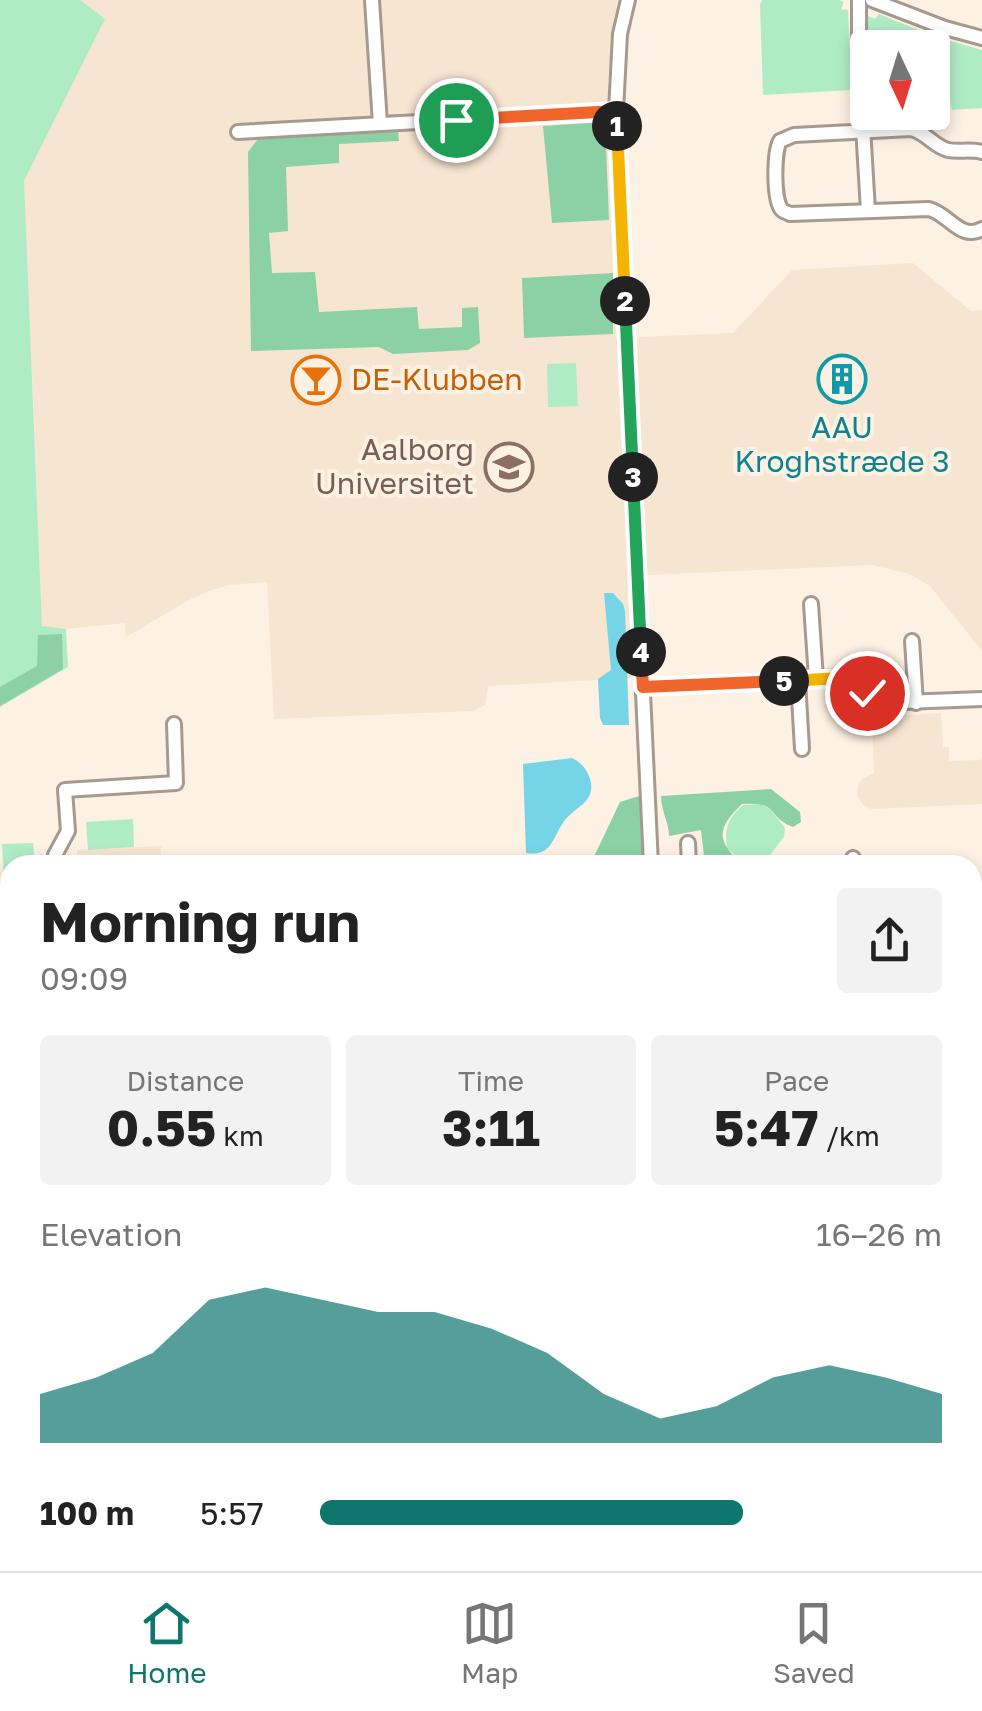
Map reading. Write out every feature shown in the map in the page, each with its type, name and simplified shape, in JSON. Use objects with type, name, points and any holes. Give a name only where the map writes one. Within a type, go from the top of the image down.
[{"type":"street","points":[[372,0],[380,124]]},
{"type":"street","points":[[628,0],[620,34],[616,111],[651,855]]},
{"type":"street","points":[[859,0],[868,212]]},
{"type":"street","points":[[872,0],[982,38]]},
{"type":"street","points":[[238,132],[616,111]]},
{"type":"street","points":[[982,152],[943,148],[916,129],[794,135],[780,141],[775,152],[778,198],[782,209],[790,214],[934,210],[964,232],[982,229]]},
{"type":"street","points":[[812,604],[816,679]]},
{"type":"street","points":[[912,640],[916,702]]},
{"type":"street","points":[[643,687],[844,678],[852,680],[878,704],[982,700]]},
{"type":"street","points":[[798,680],[802,749]]},
{"type":"street","points":[[55,855],[68,831],[65,790],[176,783],[174,724]]},
{"type":"street","points":[[688,843],[689,855]]},
{"type":"street","points":[[0,1302],[0,1326]]},
{"type":"shaded area","points":[[0,0],[621,0],[608,79],[616,338],[733,333],[792,270],[913,263],[971,311],[982,310],[982,651],[930,586],[910,574],[872,565],[627,576],[633,678],[488,686],[485,705],[473,711],[274,719],[267,582],[209,591],[126,637],[125,623],[66,629],[42,627],[32,370]]},
{"type":"shaded area","points":[[941,713],[943,747],[949,747],[949,761],[982,758],[982,804],[871,809],[863,805],[857,795],[858,785],[874,773],[872,722]]},
{"type":"shaded area","points":[[161,846],[161,855],[77,855],[77,850]]},
{"type":"green space","points":[[0,0],[80,0],[105,19],[24,181],[42,626],[66,629],[68,667],[0,707]]},
{"type":"green space","points":[[762,0],[844,2],[841,9],[848,10],[850,90],[763,95]]},
{"type":"green space","points":[[861,13],[875,19],[879,14],[918,30],[862,30]]},
{"type":"green space","points":[[950,41],[982,50],[982,108],[952,110]]},
{"type":"green space","points":[[605,122],[609,220],[552,223],[543,126]]},
{"type":"green space","points":[[398,131],[399,141],[339,144],[339,163],[286,167],[288,231],[269,233],[272,273],[315,272],[319,312],[417,307],[419,329],[462,327],[462,308],[478,307],[480,343],[468,350],[393,354],[379,347],[251,351],[248,152],[258,139]]},
{"type":"green space","points":[[613,273],[613,334],[524,338],[522,278]]},
{"type":"green space","points":[[576,363],[578,406],[548,407],[547,364]]},
{"type":"green space","points":[[62,634],[63,669],[0,706],[0,687],[37,666],[38,635]]},
{"type":"green space","points":[[771,789],[800,812],[801,822],[793,827],[768,807],[742,804],[724,828],[724,842],[734,855],[704,855],[701,830],[669,836],[661,796]]},
{"type":"green space","points":[[642,795],[645,855],[595,855],[620,802]]},
{"type":"green space","points":[[762,804],[785,828],[784,837],[770,855],[735,855],[727,848],[727,829],[743,805]]},
{"type":"green space","points":[[133,819],[134,847],[88,850],[86,822]]},
{"type":"green space","points":[[33,843],[34,855],[3,855],[2,844]]},
{"type":"water","points":[[604,593],[613,593],[625,611],[629,725],[603,725],[600,718],[598,679],[611,670]]},
{"type":"water","points":[[572,758],[590,778],[591,792],[565,820],[547,849],[526,853],[523,764]]},
{"type":"place","name":"AAU Kroghstræde 3","points":[[842,379]]},
{"type":"place","name":"DE-Klubben","points":[[316,380]]},
{"type":"place","name":"Aalborg Universitet","points":[[509,467]]},
{"type":"route","points":[[456,120],[616,111],[643,687],[844,678],[867,693]]}]
